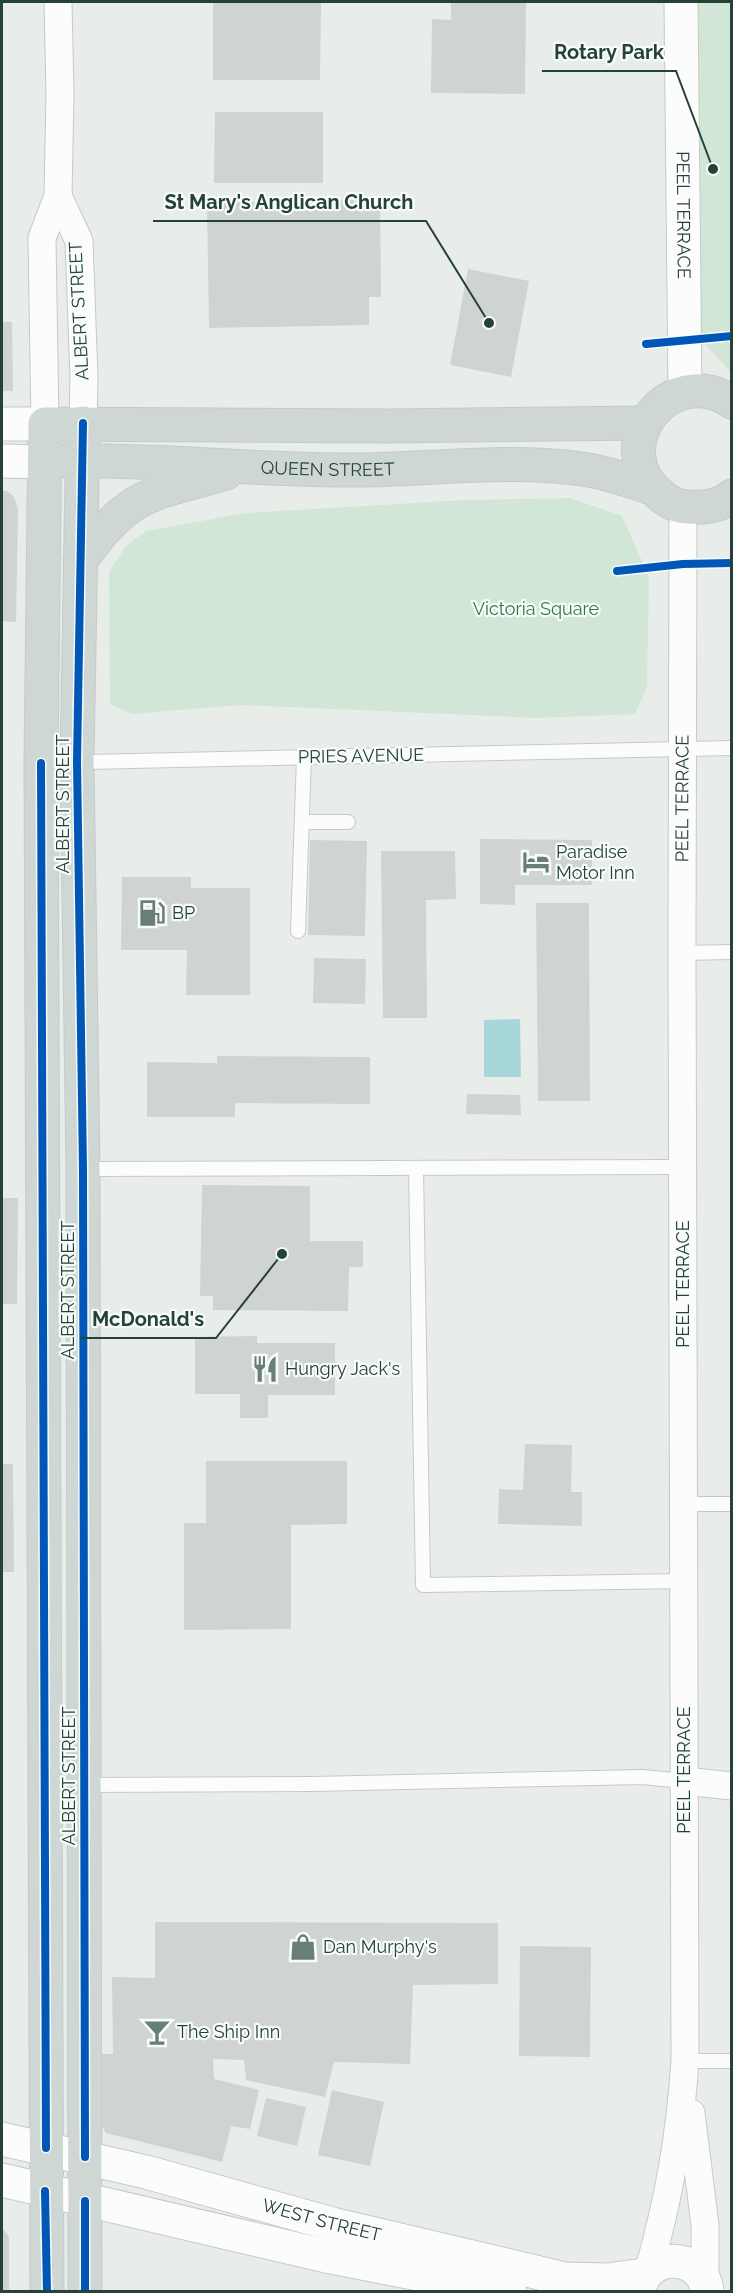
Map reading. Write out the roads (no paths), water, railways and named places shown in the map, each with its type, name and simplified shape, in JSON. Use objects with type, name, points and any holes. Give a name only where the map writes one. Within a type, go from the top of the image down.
[{"type":"main road","points":[[652,488],[642,470],[639,457],[640,437],[645,423],[657,406],[674,395],[685,392],[706,391],[732,402]]},
{"type":"main road","name":"ALBERT STREET","points":[[83,423],[77,761],[83,1169],[85,2292]]},
{"type":"main road","points":[[45,424],[376,426],[645,423]]},
{"type":"main road","name":"ALBERT STREET","points":[[45,424],[41,762],[47,2292]]},
{"type":"main road","name":"QUEEN STREET","points":[[44,462],[248,465],[364,470],[532,465],[583,469],[608,474],[652,488],[665,499],[683,507]]},
{"type":"main road","points":[[80,561],[105,529],[131,506],[159,492],[195,483],[248,465]]},
{"type":"main road","points":[[683,507],[705,508],[732,496]]},
{"type":"street","name":"ALBERT STREET","points":[[45,424],[42,238],[58,196],[60,94],[58,2]]},
{"type":"street","name":"PEEL TERRACE","points":[[681,2],[685,392]]},
{"type":"street","name":"ALBERT STREET","points":[[58,196],[79,241],[84,377],[83,423]]},
{"type":"street","points":[[2,424],[45,424]]},
{"type":"street","name":"QUEEN STREET","points":[[2,461],[44,462]]},
{"type":"street","name":"PEEL TERRACE","points":[[644,2278],[674,2168],[685,2061],[681,749],[683,507]]},
{"type":"street","points":[[684,1781],[732,1786]]},
{"type":"street","name":"PEEL TERRACE","points":[[685,2061],[705,2225],[708,2288]]},
{"type":"street","name":"WEST STREET","points":[[2,2139],[85,2157],[332,2224],[565,2279],[644,2278],[661,2262],[674,2260],[687,2263],[698,2271],[708,2288]]},
{"type":"street","name":"WEST STREET","points":[[2,2180],[326,2256],[510,2292]]},
{"type":"lane","name":"PRIES AVENUE","points":[[41,762],[732,748]]},
{"type":"lane","points":[[298,931],[304,757]]},
{"type":"lane","points":[[303,822],[348,822]]},
{"type":"lane","points":[[682,953],[732,952]]},
{"type":"lane","points":[[83,1169],[682,1167]]},
{"type":"lane","points":[[416,1168],[423,1585],[683,1581]]},
{"type":"lane","points":[[683,1504],[732,1504]]},
{"type":"lane","points":[[84,1785],[312,1784],[642,1777],[684,1781]]},
{"type":"lane","points":[[685,2061],[732,2061]]},
{"type":"water","points":[[520,1019],[521,1077],[484,1077],[484,1020]]},
{"type":"place","name":"Rotary Park","points":[[713,169]]},
{"type":"place","name":"St Mary's Anglican Church","points":[[489,323]]},
{"type":"place","name":"Paradise Motor Inn","points":[[536,862]]},
{"type":"place","name":"BP","points":[[152,913]]},
{"type":"place","name":"McDonald's","points":[[282,1254]]},
{"type":"place","name":"Hungry Jack's","points":[[265,1369]]},
{"type":"place","name":"Dan Murphy's","points":[[303,1947]]},
{"type":"place","name":"The Ship Inn","points":[[157,2032]]},
{"type":"park label","name":"Victoria Square","points":[[536,609]]}]
